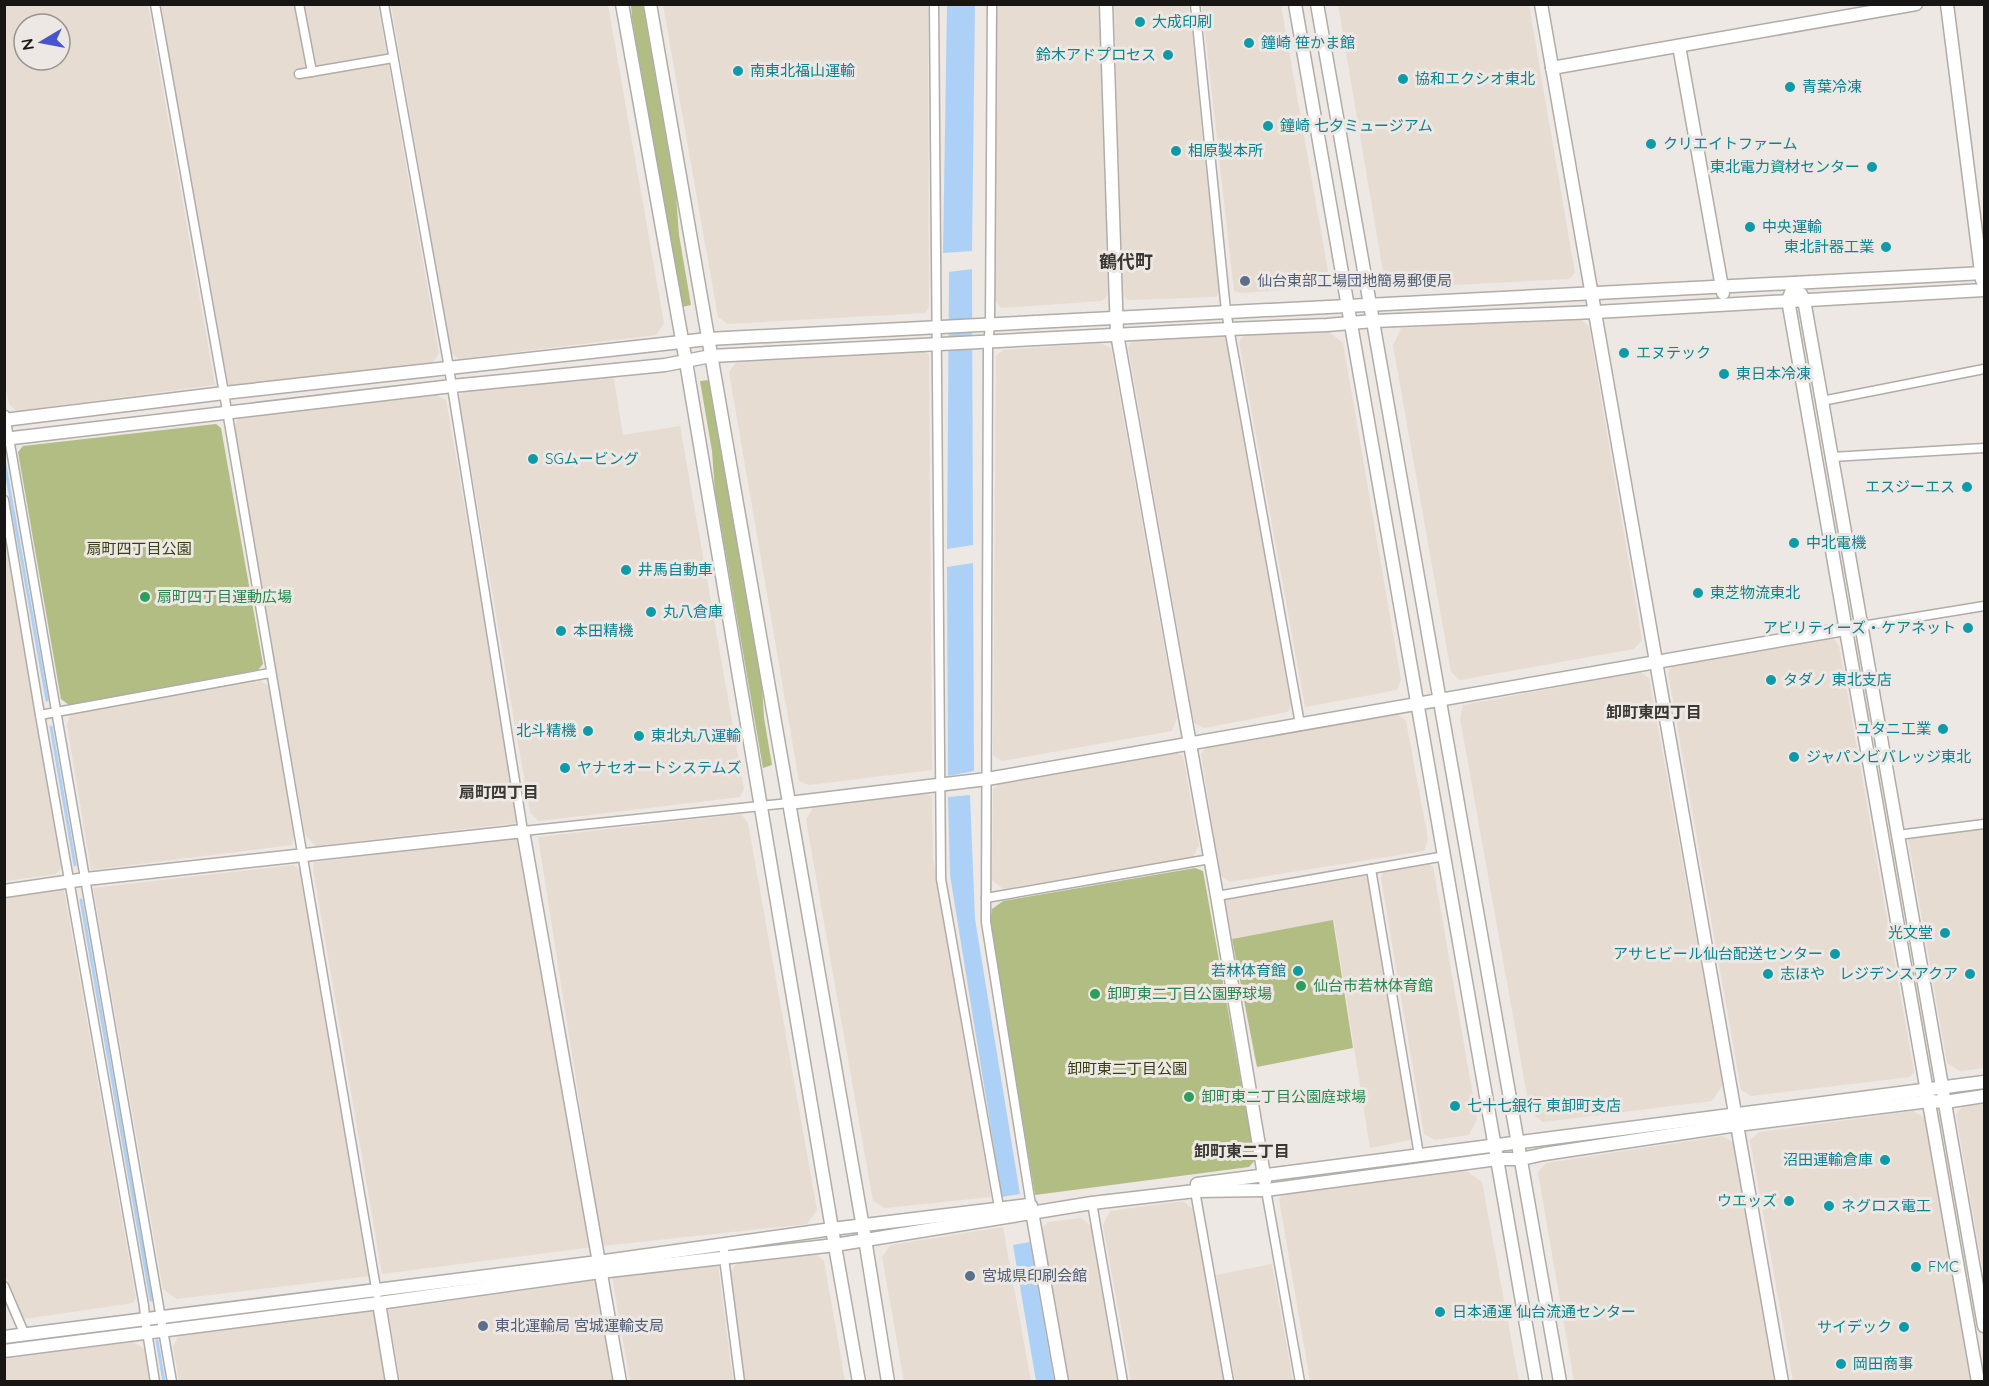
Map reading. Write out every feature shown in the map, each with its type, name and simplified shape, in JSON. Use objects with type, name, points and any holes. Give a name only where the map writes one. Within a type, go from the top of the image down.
[{"type":"street","points":[[155,4],[224,393],[392,1382]]},
{"type":"street","points":[[299,4],[312,72]]},
{"type":"street","points":[[384,4],[449,368],[523,831],[620,1382]]},
{"type":"street","points":[[622,4],[686,362],[831,1230],[836,1245],[859,1382]]},
{"type":"street","points":[[650,4],[888,1382]]},
{"type":"street","points":[[934,4],[940,879],[999,1212]]},
{"type":"street","points":[[992,4],[990,324],[986,341],[986,922],[1062,1382]]},
{"type":"street","points":[[1106,4],[1117,334],[1300,1382]]},
{"type":"street","points":[[1195,4],[1226,311],[1300,724]]},
{"type":"street","points":[[1295,4],[1536,1382]]},
{"type":"street","points":[[1317,4],[1560,1382]]},
{"type":"street","points":[[1541,4],[1782,1382]]},
{"type":"street","points":[[1552,68],[1916,4]]},
{"type":"street","points":[[7,439],[452,386],[686,362],[711,356],[1374,321],[1596,312],[1984,290],[1947,4]]},
{"type":"street","points":[[1679,46],[1725,304]]},
{"type":"street","points":[[299,74],[393,58]]},
{"type":"street","points":[[172,1382],[5,418],[708,339],[1983,273]]},
{"type":"street","points":[[1795,283],[1804,300],[1942,1089],[1983,1307],[1984,1326]]},
{"type":"street","points":[[1795,283],[1788,300],[1978,1382]]},
{"type":"street","points":[[1822,401],[1984,369]]},
{"type":"street","points":[[1832,457],[1984,448]]},
{"type":"street","points":[[4,500],[144,1306],[155,1382]]},
{"type":"street","points":[[4,891],[301,854],[761,807],[987,779],[1845,628],[1984,606]]},
{"type":"street","points":[[40,715],[270,673]]},
{"type":"street","points":[[1898,836],[1984,824]]},
{"type":"street","points":[[1216,896],[1445,855]]},
{"type":"street","points":[[986,898],[1210,859]]},
{"type":"street","points":[[1371,869],[1419,1155]]},
{"type":"street","points":[[1032,1208],[1195,1191],[1266,1190],[1496,1153],[1518,1144],[1928,1096],[1942,1089],[1984,1082]]},
{"type":"street","points":[[1928,1096],[1945,1102],[1984,1096]]},
{"type":"street","points":[[4,1337],[379,1303],[724,1244],[862,1226],[1032,1208],[1419,1155],[1496,1153],[1521,1159],[1736,1120]]},
{"type":"street","points":[[1195,1191],[1229,1382]]},
{"type":"street","points":[[1092,1203],[1124,1382]]},
{"type":"street","points":[[163,1323],[376,1290],[599,1267],[724,1258],[836,1245],[999,1212]]},
{"type":"street","points":[[724,1244],[740,1382]]},
{"type":"street","points":[[4,1286],[25,1335]]},
{"type":"street","points":[[4,1351],[146,1325]]},
{"type":"shaded area","points":[[4,5],[148,5],[215,385],[16,411],[9,404],[4,379]]},
{"type":"shaded area","points":[[160,5],[378,5],[439,353],[433,362],[229,390]]},
{"type":"shaded area","points":[[391,5],[608,5],[664,323],[656,335],[459,359],[451,353]]},
{"type":"shaded area","points":[[663,5],[928,5],[929,307],[925,313],[728,324],[718,317]]},
{"type":"shaded area","points":[[996,5],[1099,5],[1108,295],[1102,301],[1001,308],[995,300]]},
{"type":"shaded area","points":[[1114,5],[1189,5],[1219,292],[1216,297],[1128,300],[1123,295]]},
{"type":"shaded area","points":[[1202,5],[1281,5],[1329,277],[1322,287],[1240,293],[1234,291]]},
{"type":"shaded area","points":[[1338,5],[1529,5],[1575,273],[1569,279],[1396,288],[1384,277]]},
{"type":"shaded area","points":[[1580,318],[1589,327],[1642,640],[1634,649],[1460,680],[1451,672],[1393,346],[1401,328]]},
{"type":"shaded area","points":[[1328,331],[1343,343],[1401,680],[1397,690],[1305,707],[1239,342],[1245,334]]},
{"type":"shaded area","points":[[1221,335],[1228,339],[1291,705],[1288,712],[1204,728],[1194,723],[1128,347],[1133,340]]},
{"type":"shaded area","points":[[1100,343],[1111,348],[1177,718],[1172,731],[1002,761],[993,755],[996,356],[1003,350]]},
{"type":"shaded area","points":[[925,352],[929,355],[932,770],[809,785],[799,781],[729,372],[737,361]]},
{"type":"shaded area","points":[[613,374],[623,435],[680,426],[744,789],[740,797],[539,821],[530,813],[459,398],[464,390]]},
{"type":"shaded area","points":[[437,395],[446,400],[519,818],[517,823],[316,846],[305,835],[234,428],[238,418]]},
{"type":"shaded area","points":[[5,538],[61,867],[56,874],[5,881]]},
{"type":"shaded area","points":[[1832,637],[1839,646],[1914,1072],[1910,1077],[1751,1096],[1741,1090],[1668,673],[1672,666]]},
{"type":"shaded area","points":[[1640,672],[1649,678],[1723,1085],[1712,1101],[1543,1122],[1530,1112],[1460,718],[1463,705]]},
{"type":"shaded area","points":[[261,681],[268,686],[294,836],[292,845],[91,870],[67,725],[70,715]]},
{"type":"shaded area","points":[[1396,713],[1406,721],[1428,839],[1424,851],[1230,882],[1220,875],[1201,754],[1208,745]]},
{"type":"shaded area","points":[[1173,750],[1183,756],[1199,845],[1193,857],[1003,889],[992,880],[993,790],[1000,782]]},
{"type":"shaded area","points":[[923,792],[932,796],[933,858],[991,1197],[885,1208],[873,1201],[806,820],[815,804]]},
{"type":"shaded area","points":[[741,814],[748,823],[817,1210],[807,1224],[602,1246],[538,837]]},
{"type":"shaded area","points":[[1984,827],[1984,1068],[1960,1071],[1947,1063],[1908,838]]},
{"type":"shaded area","points":[[518,838],[524,843],[593,1247],[382,1274],[313,869],[314,862]]},
{"type":"shaded area","points":[[1425,862],[1433,866],[1477,1119],[1469,1135],[1435,1140],[1424,1134],[1381,878],[1384,870]]},
{"type":"shaded area","points":[[293,865],[300,870],[370,1276],[177,1299],[163,1289],[93,888]]},
{"type":"shaded area","points":[[1360,873],[1367,878],[1412,1134],[1410,1140],[1370,1148],[1334,920],[1232,939],[1225,900],[1230,895]]},
{"type":"shaded area","points":[[64,890],[136,1298],[133,1303],[24,1319],[4,1272],[5,898]]},
{"type":"shaded area","points":[[1984,1104],[1984,1278],[1956,1115],[1962,1107]]},
{"type":"shaded area","points":[[1913,1111],[1925,1118],[1972,1381],[1793,1381],[1750,1140],[1759,1132]]},
{"type":"shaded area","points":[[1722,1136],[1733,1142],[1775,1381],[1574,1381],[1538,1173],[1546,1163]]},
{"type":"shaded area","points":[[1462,1168],[1482,1182],[1519,1381],[1310,1381],[1279,1199],[1285,1192]]},
{"type":"shaded area","points":[[1183,1201],[1194,1210],[1224,1381],[1131,1381],[1103,1225],[1110,1211]]},
{"type":"shaded area","points":[[1081,1218],[1091,1226],[1117,1381],[1067,1381],[1042,1228],[1048,1222]]},
{"type":"shaded area","points":[[1003,1227],[1031,1381],[904,1381],[882,1257],[891,1245]]},
{"type":"shaded area","points":[[813,1252],[824,1261],[845,1381],[745,1381],[730,1272],[739,1261]]},
{"type":"shaded area","points":[[718,1264],[733,1381],[630,1381],[612,1277]]},
{"type":"shaded area","points":[[1272,1264],[1293,1381],[1235,1381],[1216,1275]]},
{"type":"shaded area","points":[[597,1280],[616,1381],[400,1381],[388,1310]]},
{"type":"shaded area","points":[[376,1311],[388,1381],[179,1381],[173,1347],[180,1332]]},
{"type":"shaded area","points":[[133,1342],[145,1349],[151,1381],[5,1381],[4,1359]]},
{"type":"green space","points":[[631,5],[643,5],[676,195],[679,235],[691,305],[682,307],[632,18]]},
{"type":"green space","points":[[710,380],[762,684],[764,718],[772,765],[763,768],[715,491],[712,451],[700,381]]},
{"type":"green space","name":"扇町四丁目公園","points":[[216,424],[221,428],[263,664],[258,670],[69,705],[61,699],[18,452],[23,446]]},
{"type":"green space","name":"卸町東二丁目公園","points":[[1195,868],[1203,871],[1255,1160],[1249,1167],[1035,1195],[990,923],[992,909],[1003,901]]},
{"type":"green space","points":[[1333,920],[1353,1048],[1257,1067],[1232,939]]},
{"type":"water","points":[[947,5],[975,5],[972,251],[943,253]]},
{"type":"water","points":[[972,269],[973,545],[947,549],[949,272]]},
{"type":"water","points":[[973,563],[974,771],[948,776],[947,567]]},
{"type":"water","points":[[970,795],[975,919],[1020,1194],[1002,1197],[950,875],[948,797]]},
{"type":"water","points":[[1030,1242],[1054,1381],[1036,1381],[1013,1245]]},
{"type":"waterway","points":[[4,460],[47,700]]},
{"type":"waterway","points":[[51,727],[75,865]]},
{"type":"waterway","points":[[81,900],[151,1300]]},
{"type":"waterway","points":[[157,1341],[164,1382]]},
{"type":"place","name":"大成印刷","points":[[1140,22]]},
{"type":"place","name":"鐘崎 笹かま館","points":[[1249,43]]},
{"type":"place","name":"鈴木アドプロセス","points":[[1168,55]]},
{"type":"place","name":"南東北福山運輸","points":[[738,71]]},
{"type":"place","name":"協和エクシオ東北","points":[[1403,79]]},
{"type":"place","name":"青葉冷凍","points":[[1790,87]]},
{"type":"place","name":"鐘崎 七夕ミュージアム","points":[[1268,126]]},
{"type":"place","name":"クリエイトファーム","points":[[1651,144]]},
{"type":"place","name":"相原製本所","points":[[1176,151]]},
{"type":"place","name":"東北電力資材センター","points":[[1872,167]]},
{"type":"place","name":"中央運輸","points":[[1750,227]]},
{"type":"place","name":"東北計器工業","points":[[1886,247]]},
{"type":"place","name":"仙台東部工場団地簡易郵便局","points":[[1245,281]]},
{"type":"place","name":"エヌテック","points":[[1624,353]]},
{"type":"place","name":"東日本冷凍","points":[[1724,374]]},
{"type":"place","name":"SGムービング","points":[[533,459]]},
{"type":"place","name":"エスジーエス","points":[[1967,487]]},
{"type":"place","name":"中北電機","points":[[1794,543]]},
{"type":"place","name":"井馬自動車","points":[[626,570]]},
{"type":"place","name":"東芝物流東北","points":[[1698,593]]},
{"type":"place","name":"扇町四丁目運動広場","points":[[145,597]]},
{"type":"place","name":"丸八倉庫","points":[[651,612]]},
{"type":"place","name":"アビリティーズ・ケアネット","points":[[1968,628]]},
{"type":"place","name":"本田精機","points":[[561,631]]},
{"type":"place","name":"タダノ 東北支店","points":[[1771,680]]},
{"type":"place","name":"ユタニ工業","points":[[1943,729]]},
{"type":"place","name":"北斗精機","points":[[588,731]]},
{"type":"place","name":"東北丸八運輸","points":[[639,736]]},
{"type":"place","name":"ジャパンビバレッジ東北","points":[[1794,757]]},
{"type":"place","name":"ヤナセオートシステムズ","points":[[565,768]]},
{"type":"place","name":"光文堂","points":[[1945,933]]},
{"type":"place","name":"アサヒビール仙台配送センター","points":[[1835,954]]},
{"type":"place","name":"若林体育館","points":[[1298,971]]},
{"type":"place","name":"志ほや","points":[[1768,974]]},
{"type":"place","name":"レジデンスアクア","points":[[1970,974]]},
{"type":"place","name":"仙台市若林体育館","points":[[1301,986]]},
{"type":"place","name":"卸町東二丁目公園野球場","points":[[1095,994]]},
{"type":"place","name":"卸町東二丁目公園庭球場","points":[[1189,1097]]},
{"type":"place","name":"七十七銀行 東卸町支店","points":[[1455,1106]]},
{"type":"place","name":"沼田運輸倉庫","points":[[1885,1160]]},
{"type":"place","name":"ウエッズ","points":[[1789,1201]]},
{"type":"place","name":"ネグロス電工","points":[[1829,1206]]},
{"type":"place","name":"FMC","points":[[1916,1267]]},
{"type":"place","name":"宮城県印刷会館","points":[[970,1276]]},
{"type":"place","name":"日本通運 仙台流通センター","points":[[1440,1312]]},
{"type":"place","name":"東北運輸局 宮城運輸支局","points":[[483,1326]]},
{"type":"place","name":"サイデック","points":[[1904,1327]]},
{"type":"place","name":"岡田商事","points":[[1841,1364]]},
{"type":"district","name":"鶴代町","points":[[1126,262]]},
{"type":"district","name":"卸町東四丁目","points":[[1654,712]]},
{"type":"district","name":"扇町四丁目","points":[[499,792]]},
{"type":"district","name":"卸町東二丁目","points":[[1242,1151]]}]
